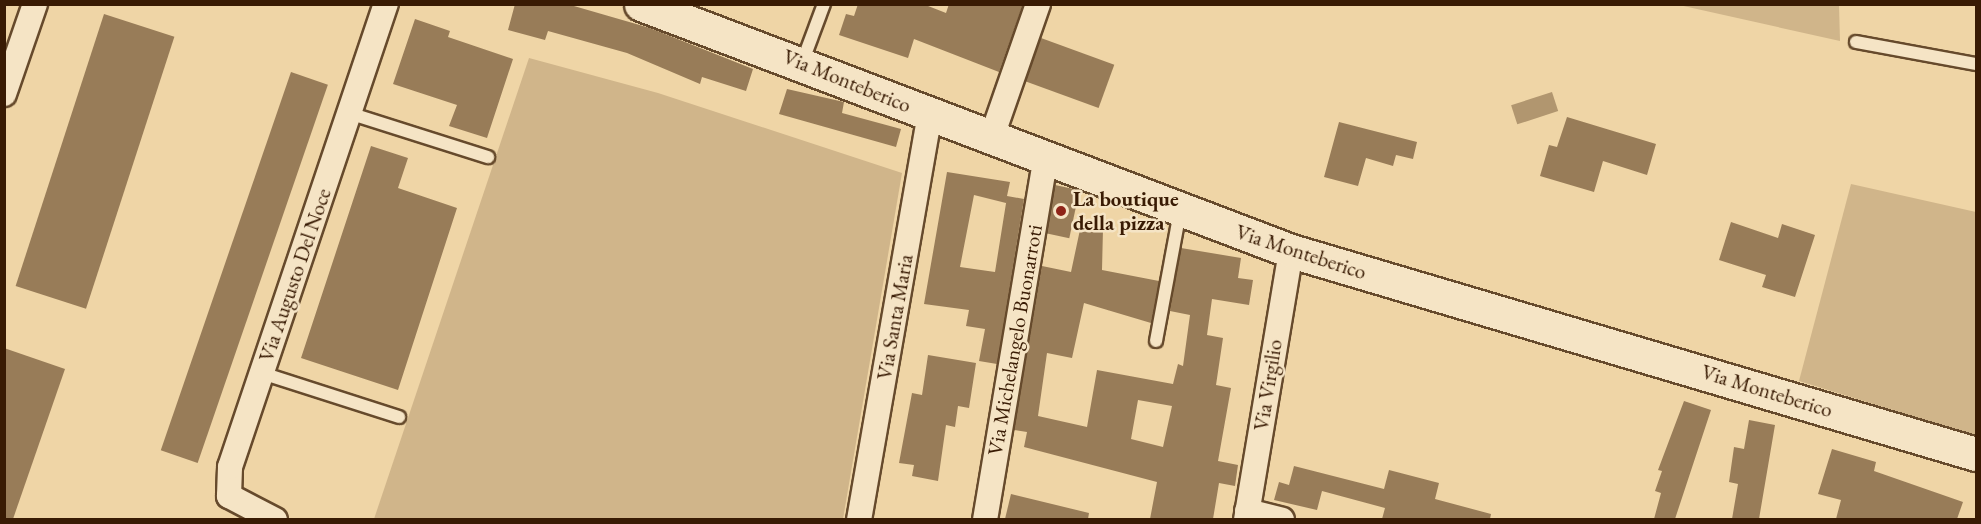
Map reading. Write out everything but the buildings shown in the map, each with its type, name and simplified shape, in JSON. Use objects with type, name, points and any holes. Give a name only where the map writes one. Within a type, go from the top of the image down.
[{"type":"street","points":[[4,94],[35,4]]},
{"type":"street","name":"Via Augusto Del Noce","points":[[275,519],[239,506],[226,484],[261,373],[386,4]]},
{"type":"street","name":"Via Monteberico","points":[[642,4],[802,63],[1046,161],[1291,251],[1977,454]]},
{"type":"street","points":[[991,139],[1038,4]]},
{"type":"street","name":"Via Santa Maria","points":[[859,519],[930,114]]},
{"type":"street","name":"Via Michelangelo Buonarroti","points":[[985,519],[1046,161]]},
{"type":"street","name":"Via Virgilio","points":[[1247,515],[1291,251]]},
{"type":"street","points":[[1247,515],[1282,519]]},
{"type":"lane","points":[[802,63],[824,4]]},
{"type":"lane","points":[[1857,42],[1977,64]]},
{"type":"lane","points":[[349,113],[488,157]]},
{"type":"lane","points":[[1156,341],[1180,211]]},
{"type":"lane","points":[[261,373],[399,417]]},
{"type":"shaded area","points":[[1679,5],[1839,5],[1840,41]]},
{"type":"shaded area","points":[[529,58],[658,93],[902,173],[843,519],[374,519]]},
{"type":"shaded area","points":[[1552,92],[1558,111],[1517,124],[1511,105]]},
{"type":"shaded area","points":[[1851,184],[1976,212],[1976,436],[1799,381]]},
{"type":"place","name":"La boutique della pizza","points":[[1061,211]]}]
